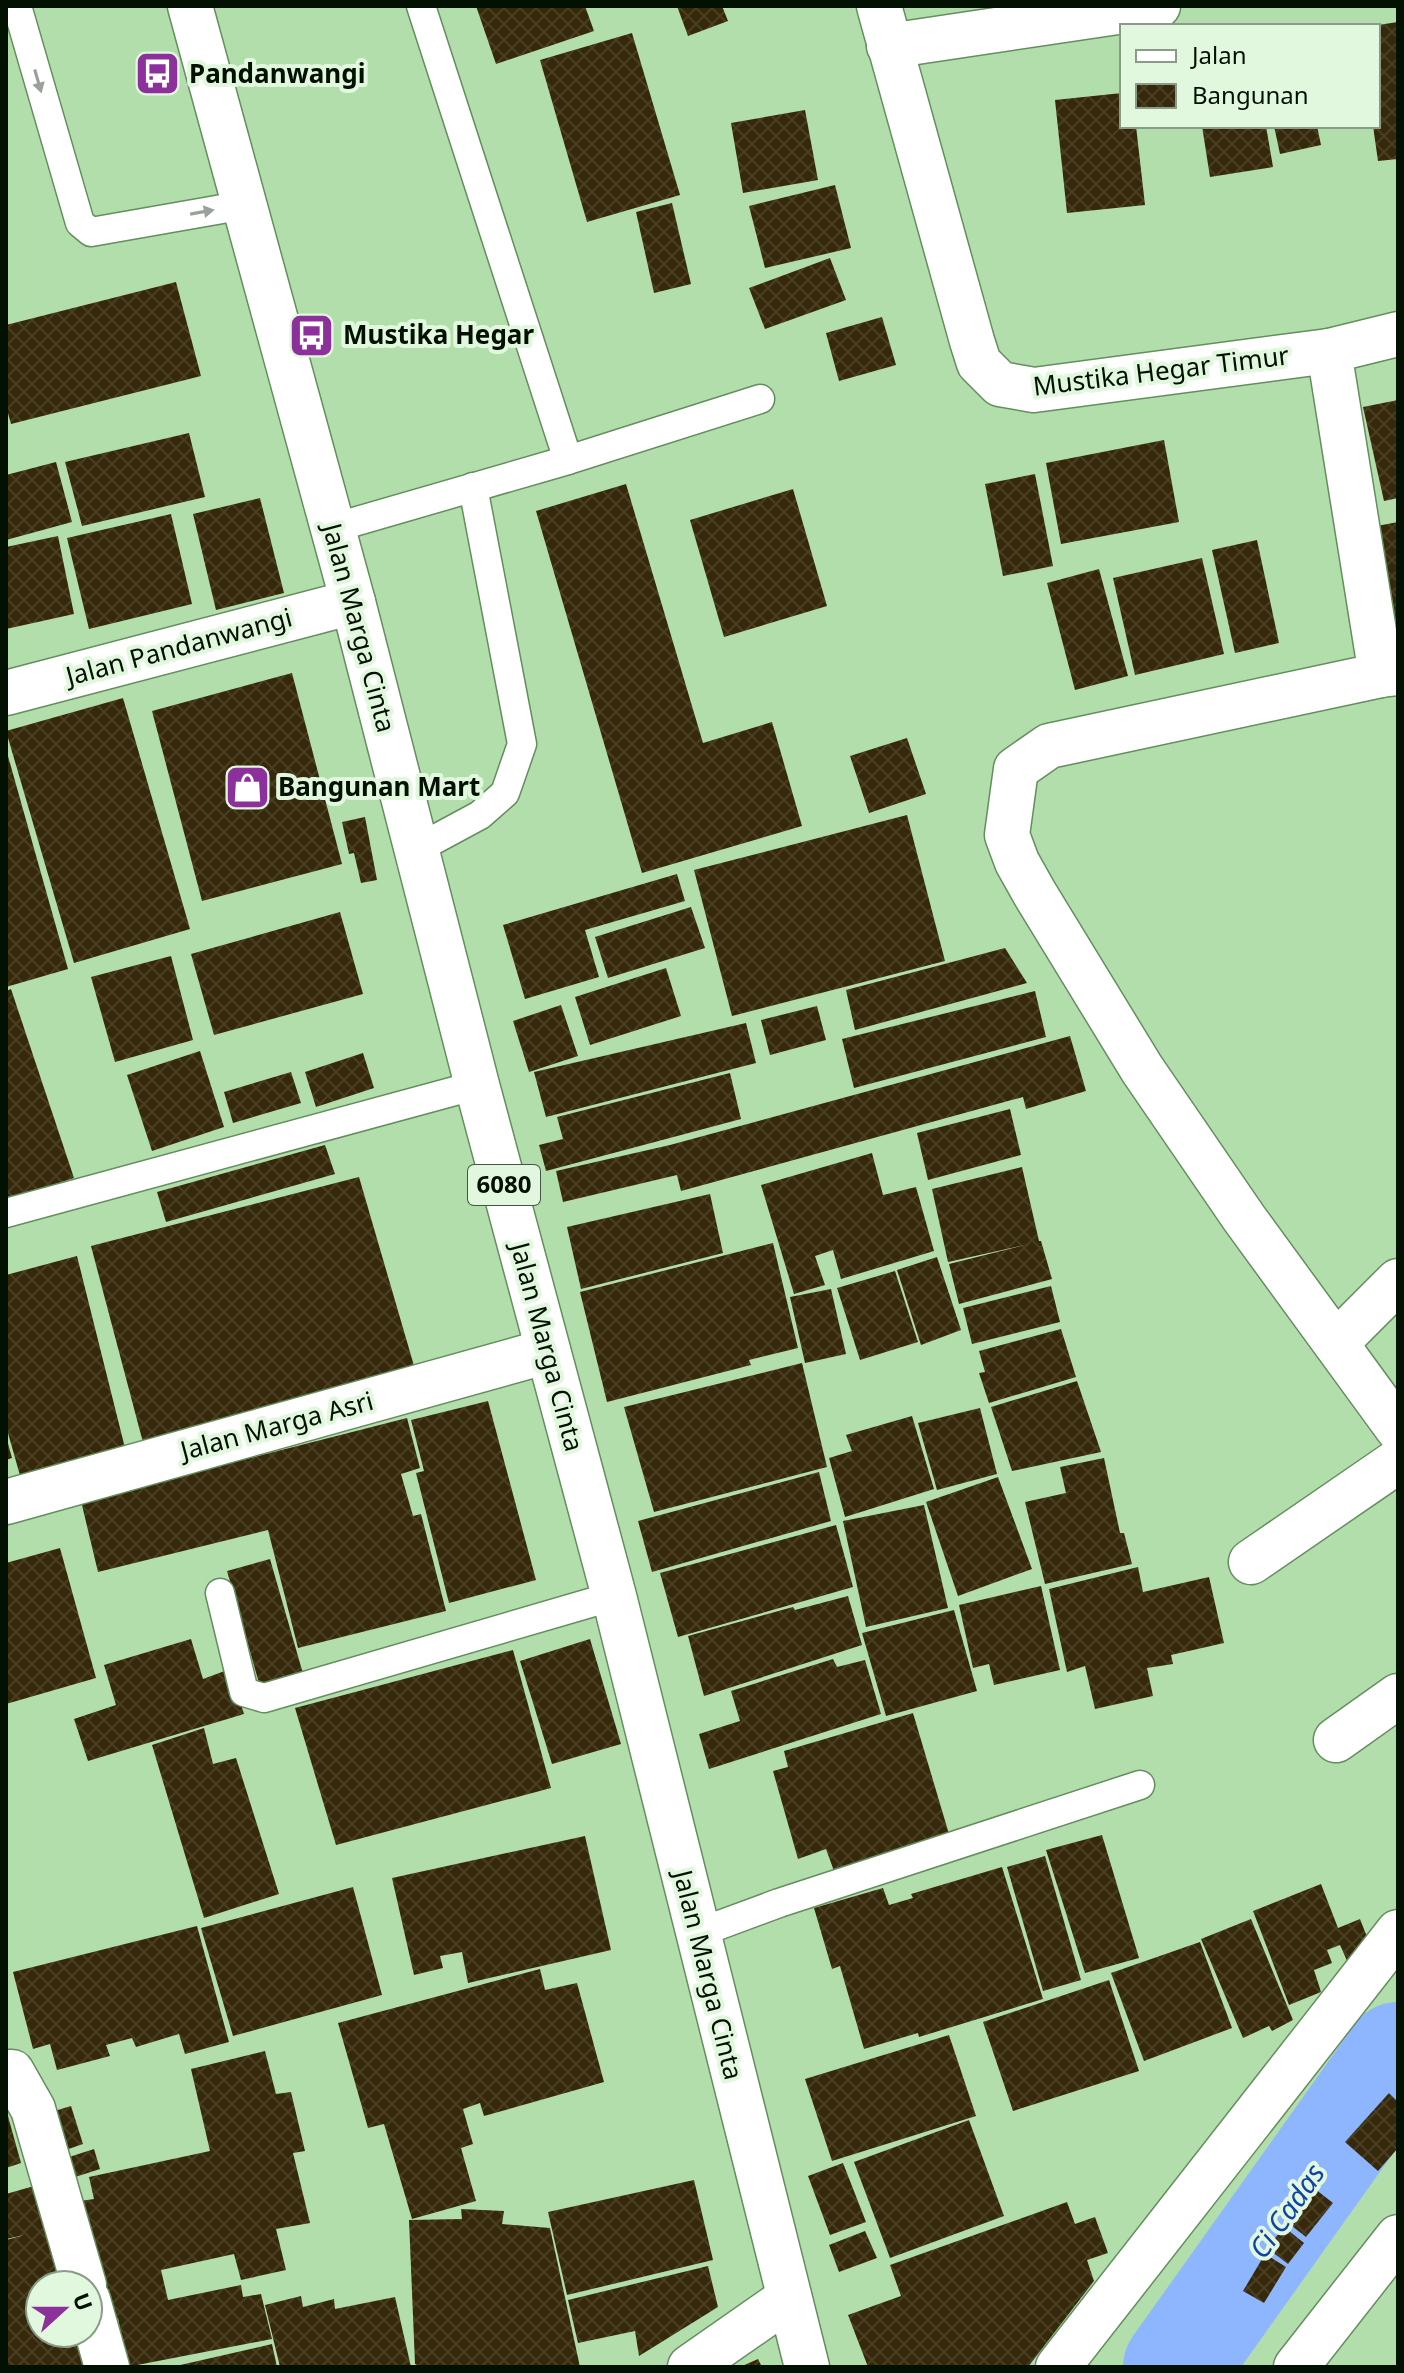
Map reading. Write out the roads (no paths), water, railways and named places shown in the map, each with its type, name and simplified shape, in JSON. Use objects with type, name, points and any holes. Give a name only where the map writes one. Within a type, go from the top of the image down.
[{"type":"street","name":"Jalan Marga Cinta","points":[[190,6],[353,602],[477,1085],[614,1596],[807,2367]]},
{"type":"street","points":[[884,26],[1158,6]]},
{"type":"street","name":"Mustika Hegar Timur","points":[[884,26],[979,363],[1000,384],[1034,390],[1329,351],[1398,334]]},
{"type":"street","points":[[1329,351],[1390,674],[1049,746],[1016,769],[1007,835],[1017,862],[1035,894],[1142,1069],[1244,1218],[1398,1429]]},
{"type":"street","name":"Jalan Pandanwangi","points":[[6,693],[353,602]]},
{"type":"street","points":[[1336,1343],[1398,1281]]},
{"type":"street","name":"Jalan Marga Asri","points":[[6,1502],[548,1351]]},
{"type":"street","points":[[1251,1562],[1398,1461]]},
{"type":"street","points":[[1336,1740],[1398,1696]]},
{"type":"street","points":[[1058,2367],[1398,1932]]},
{"type":"street","points":[[6,2072],[12,2072],[33,2109],[79,2269]]},
{"type":"street","points":[[1296,2367],[1398,2237]]},
{"type":"street","points":[[690,2367],[789,2298]]},
{"type":"lane","points":[[17,6],[80,223],[91,232],[245,205]]},
{"type":"lane","points":[[421,6],[568,460]]},
{"type":"lane","points":[[333,528],[568,460],[760,399]]},
{"type":"lane","points":[[417,849],[480,815],[505,793],[522,744],[473,487]]},
{"type":"lane","points":[[6,1213],[477,1085]]},
{"type":"lane","points":[[220,1593],[244,1692],[264,1698],[614,1596]]},
{"type":"lane","points":[[698,1933],[779,1903],[1140,1785]]},
{"type":"waterway","name":"Ci Cadas","points":[[1176,2367],[1398,2055]]},
{"type":"place","name":"Pandanwangi","points":[[158,74]]},
{"type":"place","name":"Mustika Hegar","points":[[312,335]]},
{"type":"place","name":"Bangunan Mart","points":[[247,787]]}]
